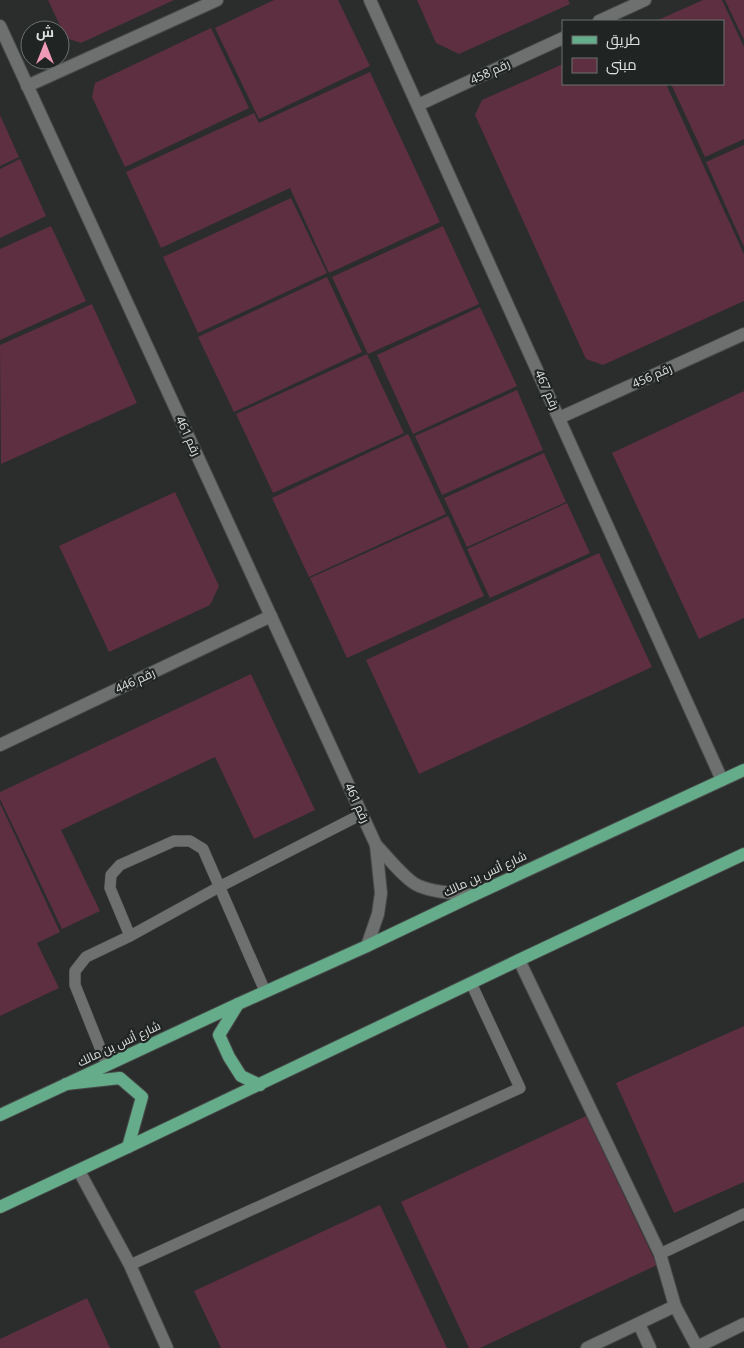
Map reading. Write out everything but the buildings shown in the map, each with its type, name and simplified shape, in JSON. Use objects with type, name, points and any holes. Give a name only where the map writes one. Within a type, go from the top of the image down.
[{"type":"main road","name":"شارع أنس بن مالك","points":[[0,1115],[744,770]]},
{"type":"main road","points":[[0,1207],[744,854]]},
{"type":"main road","points":[[238,1004],[219,1035],[229,1057],[241,1076],[260,1085]]},
{"type":"main road","name":"شارع أنس بن مالك","points":[[66,1084],[120,1078],[142,1097],[128,1147]]},
{"type":"street","points":[[27,86],[217,0]]},
{"type":"street","name":"رقم 467","points":[[370,0],[722,780]]},
{"type":"street","points":[[601,20],[645,0]]},
{"type":"street","name":"رقم 461","points":[[0,26],[376,845]]},
{"type":"street","name":"رقم 458","points":[[418,105],[562,38]]},
{"type":"street","name":"رقم 456","points":[[559,418],[744,334]]},
{"type":"street","name":"رقم 446","points":[[0,745],[271,616]]},
{"type":"street","points":[[376,845],[417,886],[441,892],[474,895]]},
{"type":"street","points":[[367,946],[378,914],[381,893],[376,845]]},
{"type":"street","points":[[519,960],[660,1254],[675,1306],[697,1347],[744,1324]]},
{"type":"street","points":[[79,1171],[130,1265],[168,1348]]},
{"type":"street","points":[[588,1348],[675,1306]]},
{"type":"street","points":[[639,1324],[650,1348]]},
{"type":"lane","points":[[107,1065],[75,985],[75,971],[86,957],[130,936],[218,887],[362,814]]},
{"type":"lane","points":[[130,936],[110,888],[111,875],[120,865],[174,841],[190,841],[203,849],[265,991]]},
{"type":"lane","points":[[130,1265],[520,1088],[471,983]]},
{"type":"lane","points":[[660,1254],[744,1214]]}]
